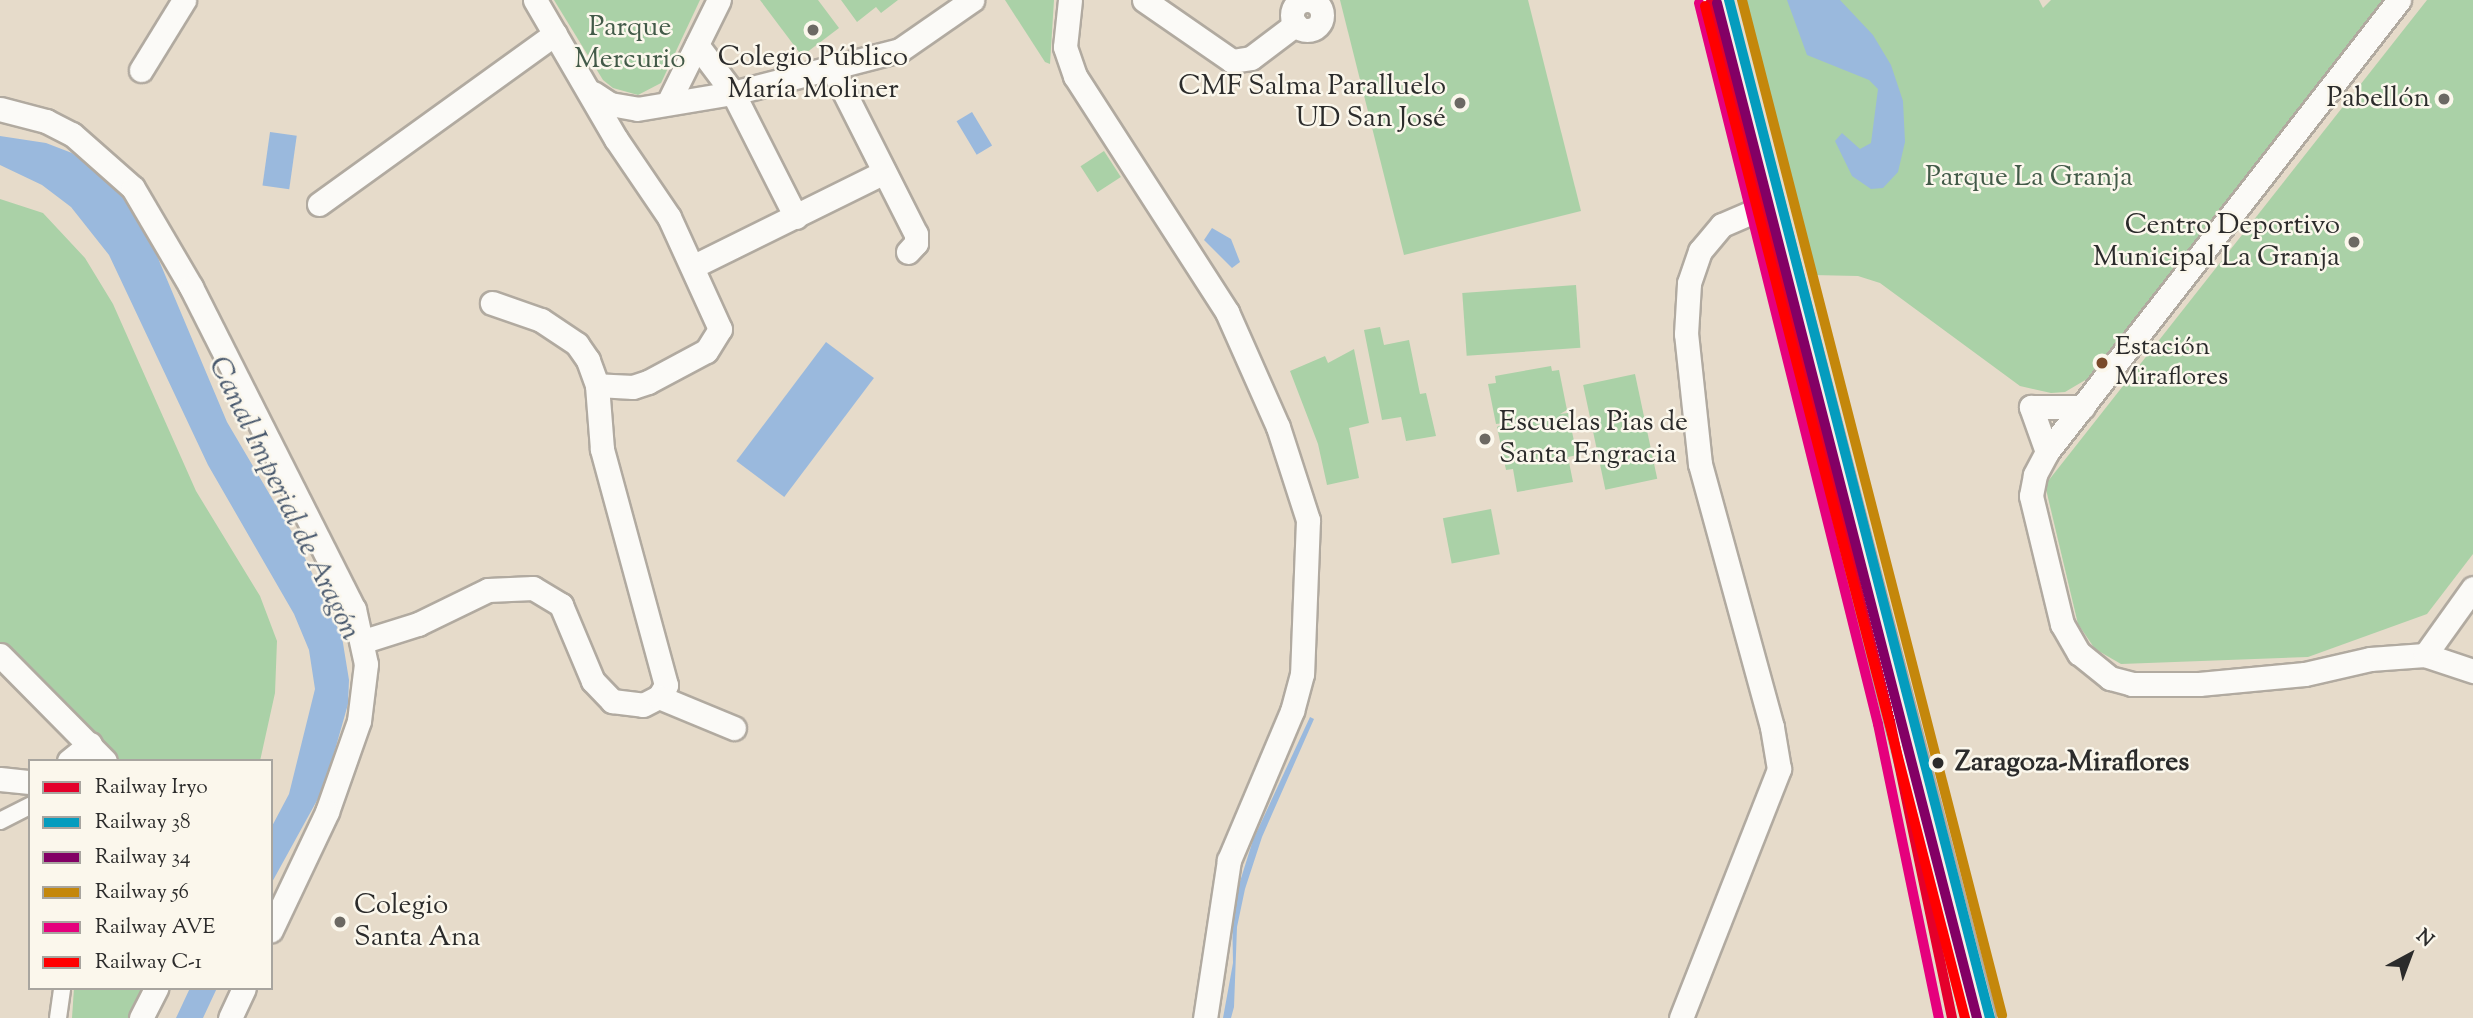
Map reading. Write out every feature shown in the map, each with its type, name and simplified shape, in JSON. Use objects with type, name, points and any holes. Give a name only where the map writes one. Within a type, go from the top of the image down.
[{"type":"main road","points":[[1714,0],[1979,1018]]},
{"type":"street","points":[[141,70],[184,0]]},
{"type":"street","points":[[535,0],[591,91],[616,139],[669,217],[719,322],[717,340],[641,385],[597,385]]},
{"type":"street","points":[[668,103],[719,0]]},
{"type":"street","points":[[591,91],[627,108],[733,93],[900,50],[972,0]]},
{"type":"street","points":[[1070,0],[1065,47],[1075,76],[1227,312],[1278,427],[1308,520],[1302,674],[1292,711],[1229,860],[1205,1018]]},
{"type":"street","points":[[1144,0],[1232,61],[1251,58],[1296,24]]},
{"type":"street","points":[[2399,0],[2048,452],[2035,475],[2031,496],[2058,613],[2079,653],[2104,674],[2132,684],[2199,684],[2305,674],[2370,659],[2426,656],[2473,671]]},
{"type":"street","points":[[319,204],[555,34]]},
{"type":"street","points":[[697,45],[733,93],[796,217]]},
{"type":"street","points":[[832,68],[916,234],[916,243],[908,252]]},
{"type":"street","points":[[0,109],[46,121],[72,134],[133,188],[191,287],[340,574],[364,641],[364,696],[352,743],[327,812],[273,926]]},
{"type":"street","points":[[694,266],[884,172]]},
{"type":"street","points":[[1681,1018],[1779,769],[1700,464],[1686,334],[1689,283],[1700,251],[1722,225],[1766,206]]},
{"type":"street","points":[[364,641],[418,624],[488,590],[533,588],[552,597],[568,616],[599,691],[624,705],[643,705],[659,697],[666,685],[602,449],[597,385],[589,360],[569,336],[532,316],[492,303]]},
{"type":"street","points":[[2048,452],[2031,407],[2083,407]]},
{"type":"street","points":[[2426,656],[2473,588]]},
{"type":"street","points":[[0,655],[97,752],[75,759]]},
{"type":"street","points":[[659,697],[734,728]]},
{"type":"street","points":[[0,779],[28,782]]},
{"type":"street","points":[[0,821],[28,807]]},
{"type":"street","points":[[58,1018],[62,990]]},
{"type":"street","points":[[141,1018],[155,990]]},
{"type":"street","points":[[230,1018],[243,990]]},
{"type":"green space","name":"Parque Mercurio","points":[[554,0],[700,0],[661,83],[638,95],[613,88],[603,80]]},
{"type":"green space","points":[[760,0],[818,0],[839,28],[802,56]]},
{"type":"green space","points":[[841,0],[898,0],[881,13],[876,7],[857,22]]},
{"type":"green space","points":[[1005,0],[1054,0],[1050,64],[1045,62]]},
{"type":"green space","name":"CMF Salma Paralluelo UD San José","points":[[1340,0],[1528,0],[1581,211],[1404,255]]},
{"type":"green space","name":"Parque La Granja","points":[[1740,0],[2039,0],[2043,8],[2051,0],[2386,0],[2087,379],[2065,392],[2051,393],[2020,386],[1880,283],[1858,276],[1812,275]]},
{"type":"green space","name":"Centro Deportivo Municipal La Granja","points":[[2427,0],[2473,0],[2473,554],[2427,614],[2308,657],[2121,664],[2095,649],[2078,624],[2045,485]]},
{"type":"green space","points":[[1104,151],[1121,177],[1097,192],[1081,166]]},
{"type":"green space","points":[[0,199],[43,213],[85,258],[113,304],[196,491],[260,596],[277,641],[275,693],[260,759],[111,759],[0,644]]},
{"type":"green space","points":[[1576,285],[1580,348],[1467,356],[1462,293]]},
{"type":"green space","points":[[1380,327],[1384,345],[1409,340],[1420,394],[1426,393],[1436,436],[1406,441],[1401,417],[1382,420],[1364,330]]},
{"type":"green space","points":[[1354,349],[1369,423],[1349,428],[1359,478],[1327,485],[1318,444],[1290,371],[1325,356],[1328,363]]},
{"type":"green space","points":[[1551,366],[1552,371],[1559,370],[1567,410],[1560,414],[1568,413],[1577,455],[1568,457],[1573,482],[1517,492],[1513,469],[1506,470],[1497,427],[1504,423],[1496,424],[1488,384],[1496,383],[1495,376]]},
{"type":"green space","points":[[1635,374],[1657,479],[1605,490],[1583,385]]},
{"type":"green space","points":[[1491,509],[1500,554],[1452,564],[1443,518]]},
{"type":"green space","points":[[74,990],[156,990],[142,1018],[72,1018]]},
{"type":"water","points":[[1787,0],[1840,0],[1873,35],[1891,65],[1903,101],[1905,142],[1898,172],[1883,188],[1871,189],[1852,176],[1835,141],[1842,133],[1860,149],[1871,143],[1878,89],[1869,80],[1807,55]]},
{"type":"water","points":[[972,112],[992,145],[977,155],[957,121]]},
{"type":"water","points":[[270,132],[297,136],[289,189],[262,185]]},
{"type":"water","name":"Canal Imperial de Aragón","points":[[0,136],[46,143],[72,153],[118,188],[155,251],[227,422],[296,539],[342,637],[349,680],[348,704],[335,750],[320,795],[273,880],[273,824],[289,794],[315,689],[309,650],[294,614],[208,465],[109,255],[71,207],[42,185],[0,165]]},
{"type":"water","points":[[1212,228],[1231,239],[1240,262],[1232,268],[1204,240]]},
{"type":"water","points":[[826,342],[874,378],[784,497],[736,461]]},
{"type":"water","points":[[1310,717],[1314,719],[1262,837],[1245,889],[1237,927],[1234,1007],[1231,1018],[1223,1018],[1233,963],[1232,907],[1253,840]]},
{"type":"water","points":[[189,990],[216,990],[203,1018],[176,1018]]},
{"type":"rail line","name":"Iryo","points":[[1711,0],[1890,721],[1952,1018]]},
{"type":"rail line","name":"38","points":[[1729,0],[1990,1018]]},
{"type":"rail line","name":"56","points":[[1742,0],[2002,1015]]},
{"type":"rail line","name":"AVE","points":[[1699,3],[1878,724],[1939,1018]]},
{"type":"rail line","name":"34","points":[[1717,3],[1977,1018]]},
{"type":"rail line","name":"C-1","points":[[1705,6],[1965,1018]]},
{"type":"place","name":"Colegio Público María Moliner","points":[[813,30]]},
{"type":"place","name":"Pabellón","points":[[2444,99]]},
{"type":"place","name":"CMF Salma Paralluelo UD San José","points":[[1460,103]]},
{"type":"place","name":"Centro Deportivo Municipal La Granja","points":[[2354,242]]},
{"type":"place","name":"Estación Miraflores","points":[[2102,363]]},
{"type":"place","name":"Escuelas Pias de Santa Engracia","points":[[1485,439]]},
{"type":"place","name":"Zaragoza-Miraflores","points":[[1938,763]]},
{"type":"place","name":"Colegio Santa Ana","points":[[340,922]]}]
